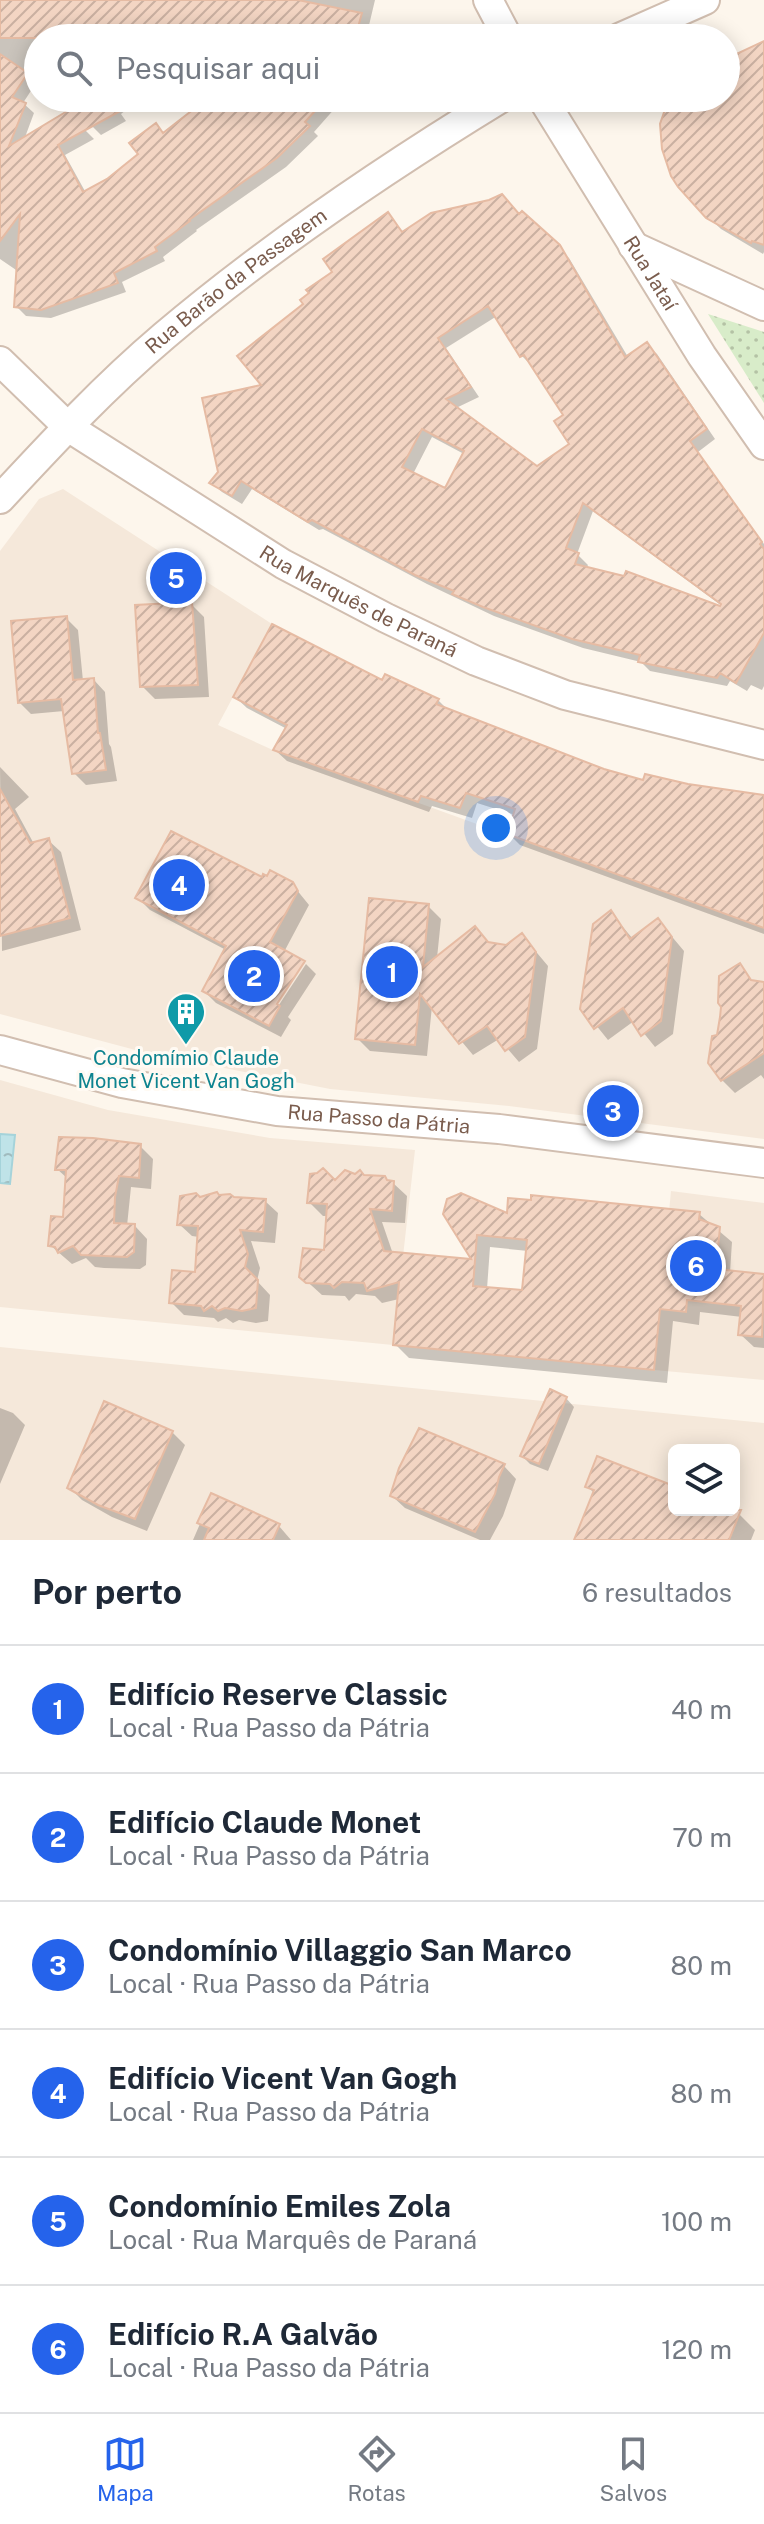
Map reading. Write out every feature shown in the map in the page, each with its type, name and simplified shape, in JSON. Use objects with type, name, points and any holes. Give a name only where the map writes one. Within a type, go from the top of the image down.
[{"type":"street","points":[[488,0],[501,24]]},
{"type":"street","points":[[651,24],[705,0]]},
{"type":"street","name":"Rua Barão da Passagem","points":[[0,499],[68,427],[162,337],[264,257],[385,171],[479,112]]},
{"type":"street","name":"Rua Jataí","points":[[551,112],[702,356],[764,445]]},
{"type":"street","points":[[633,246],[764,306]]},
{"type":"street","name":"Rua Marquês de Paraná","points":[[0,361],[68,427],[283,564],[386,618],[476,661],[565,695],[764,745]]},
{"type":"street","name":"Rua Passo da Pátria","points":[[0,1050],[122,1083],[277,1111],[499,1129],[764,1163]]},
{"type":"shaded area","points":[[63,489],[272,624],[218,725],[275,751],[764,928],[764,1139],[509,1106],[330,1089],[143,1052],[0,1014],[0,551],[39,499]]},
{"type":"shaded area","points":[[0,1080],[108,1110],[270,1138],[415,1150],[393,1345],[0,1307]]},
{"type":"shaded area","points":[[671,1191],[764,1203],[764,1380],[654,1370]]},
{"type":"shaded area","points":[[0,1347],[764,1423],[764,1540],[0,1540]]},
{"type":"green space","points":[[708,314],[764,332],[764,403]]},
{"type":"water","points":[[0,1134],[15,1135],[10,1184],[0,1183]]},
{"type":"building","points":[[0,0],[298,0],[362,13],[359,24],[24,24],[24,38],[0,38]]},
{"type":"building","points":[[764,41],[764,245],[751,243],[706,218],[678,187],[662,149],[660,124],[664,112],[740,112],[740,52]]},
{"type":"building","points":[[0,54],[24,70],[24,79],[12,97],[24,102],[24,108],[9,146],[66,112],[118,112],[58,145],[83,192],[107,179],[138,154],[129,143],[156,123],[163,133],[190,112],[314,112],[305,122],[310,126],[277,158],[189,220],[155,247],[157,251],[114,273],[118,283],[41,310],[14,307],[20,214],[0,241]]},
{"type":"building","points":[[502,194],[519,214],[522,211],[560,245],[625,357],[647,342],[707,429],[690,441],[764,549],[764,633],[736,683],[720,673],[717,678],[638,662],[640,655],[572,639],[483,607],[452,594],[454,591],[415,575],[312,520],[308,522],[241,481],[232,496],[209,483],[218,472],[202,398],[261,385],[237,356],[303,304],[300,300],[309,293],[306,290],[332,272],[323,259],[388,212],[402,232],[431,213],[489,200]],"holes":[[[488,306],[520,357],[524,355],[563,415],[554,421],[569,444],[537,466],[446,399],[471,387],[438,338]],[[422,429],[464,451],[445,488],[402,467]],[[583,503],[721,604],[626,571],[624,576],[575,564],[579,553],[566,548]]]},
{"type":"building","points":[[192,602],[198,685],[140,687],[135,605]]},
{"type":"building","points":[[67,616],[73,680],[94,678],[98,733],[106,770],[72,774],[61,699],[18,703],[11,621]]},
{"type":"building","points":[[272,624],[382,680],[385,674],[439,699],[436,704],[604,769],[643,780],[645,774],[764,795],[764,928],[507,834],[515,809],[466,793],[460,808],[421,796],[418,802],[273,750],[287,725],[233,697]]},
{"type":"building","points":[[0,789],[30,843],[49,838],[70,918],[0,936]]},
{"type":"building","points":[[171,831],[262,877],[263,874],[267,876],[270,870],[293,882],[298,891],[270,942],[305,961],[277,1004],[280,1006],[269,1026],[202,991],[226,946],[135,898]]},
{"type":"building","points":[[369,898],[429,904],[423,967],[475,926],[488,942],[506,945],[522,933],[536,952],[525,1037],[505,1051],[487,1026],[459,1044],[420,994],[415,1045],[355,1039]]},
{"type":"building","points":[[611,910],[630,939],[658,918],[672,937],[661,1021],[641,1036],[623,1008],[594,1029],[580,1009],[593,924]]},
{"type":"building","points":[[740,963],[751,980],[764,982],[764,1053],[721,1081],[708,1063],[712,1036],[717,1035],[720,1017],[719,976]]},
{"type":"building","points":[[59,1137],[141,1144],[139,1178],[119,1176],[115,1197],[114,1223],[135,1224],[134,1252],[127,1257],[81,1255],[73,1246],[58,1253],[55,1247],[48,1246],[51,1216],[63,1217],[66,1170],[55,1170]]},
{"type":"building","points":[[323,1168],[335,1180],[345,1170],[355,1174],[360,1170],[364,1175],[385,1176],[387,1180],[394,1181],[392,1211],[370,1209],[384,1251],[471,1259],[443,1214],[447,1199],[461,1193],[507,1213],[508,1198],[531,1200],[531,1195],[700,1212],[699,1219],[720,1227],[716,1269],[764,1274],[762,1337],[738,1335],[741,1306],[687,1300],[686,1312],[660,1309],[654,1370],[393,1345],[399,1282],[367,1291],[364,1283],[342,1282],[334,1288],[330,1284],[306,1283],[299,1277],[303,1248],[324,1250],[327,1204],[307,1203],[310,1174]],"holes":[[[477,1235],[527,1240],[522,1290],[473,1286]]]},
{"type":"building","points":[[217,1192],[219,1195],[266,1199],[263,1232],[240,1230],[248,1254],[245,1267],[258,1280],[256,1308],[242,1311],[225,1308],[218,1311],[212,1306],[204,1311],[201,1306],[169,1303],[172,1270],[195,1272],[198,1226],[177,1225],[180,1196],[196,1193],[200,1197]]},
{"type":"building","points":[[550,1389],[567,1397],[539,1464],[520,1456]]},
{"type":"building","points":[[104,1401],[173,1431],[135,1519],[98,1505],[67,1488]]},
{"type":"building","points":[[419,1428],[505,1464],[495,1494],[475,1532],[390,1496],[399,1468]]},
{"type":"building","points":[[597,1456],[668,1484],[668,1516],[739,1516],[729,1540],[574,1540],[594,1490],[585,1487]]},
{"type":"building","points":[[211,1493],[280,1524],[273,1540],[204,1540],[209,1528],[197,1523]]},
{"type":"place","name":"Condomínio Emiles Zola","points":[[176,578]]},
{"type":"place","name":"Edifício Vicent Van Gogh","points":[[179,885]]},
{"type":"place","name":"Edifício Reserve Classic","points":[[392,972]]},
{"type":"place","name":"Edifício Claude Monet","points":[[254,976]]},
{"type":"place","name":"Condomímio Claude Monet Vicent Van Gogh","points":[[186,1046]]},
{"type":"place","name":"Condomínio Villaggio San Marco","points":[[613,1111]]},
{"type":"place","name":"Edifício R.A Galvão","points":[[696,1266]]}]
